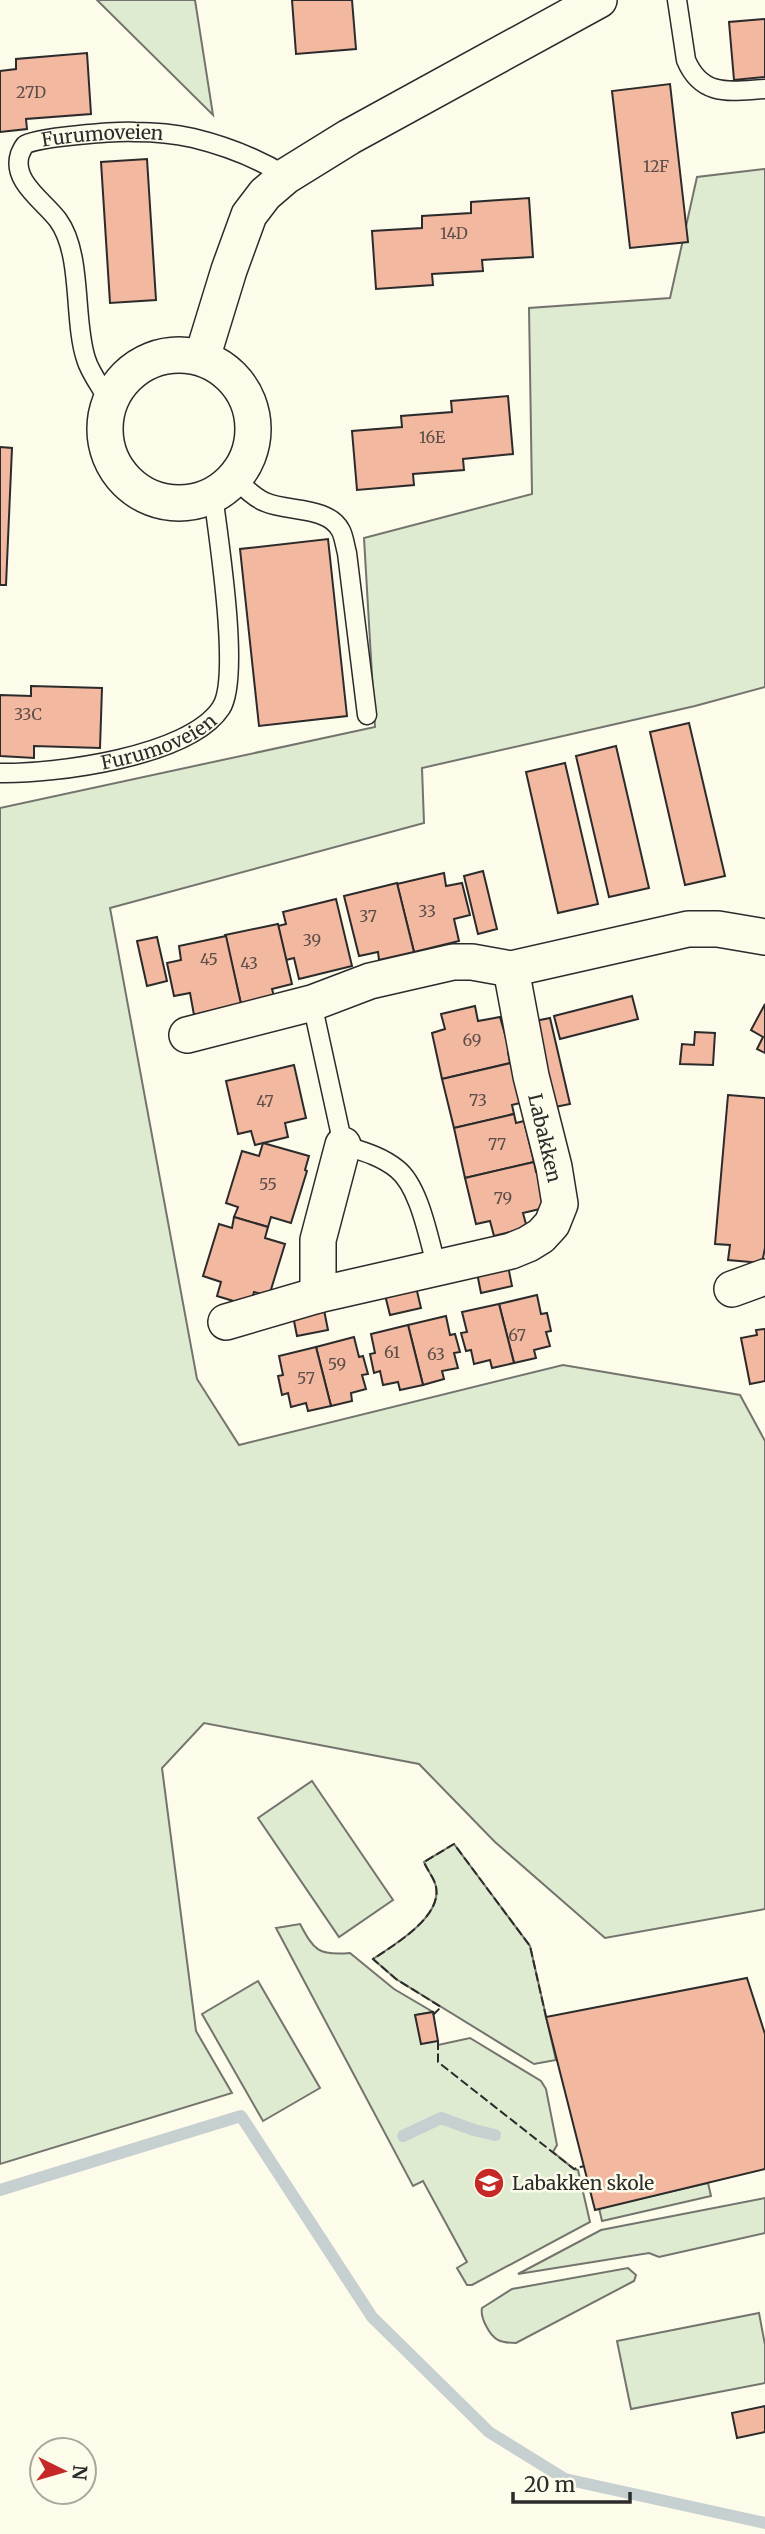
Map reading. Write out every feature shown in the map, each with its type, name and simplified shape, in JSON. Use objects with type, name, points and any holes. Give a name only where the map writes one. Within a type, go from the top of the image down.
[{"type":"street","points":[[202,358],[249,215],[265,194],[286,176],[349,137],[599,0]]},
{"type":"street","points":[[180,354],[202,358],[221,367],[236,381],[247,399],[253,419],[252,441],[246,461],[224,487],[188,503],[162,502],[139,492],[120,475],[108,452],[104,426],[109,401],[121,382],[137,366],[158,357],[180,354]]},
{"type":"street","points":[[187,1035],[312,1003],[370,981],[453,961],[511,969],[688,929],[718,929],[765,937]]},
{"type":"street","name":"Labakken","points":[[226,1322],[318,1296],[511,1251],[528,1244],[552,1224],[559,1204],[554,1167],[531,1076],[511,969]]},
{"type":"street","points":[[318,1296],[318,1240],[343,1145]]},
{"type":"street","points":[[732,1290],[765,1277]]},
{"type":"lane","points":[[677,0],[686,60],[704,86],[720,91],[765,89]]},
{"type":"lane","name":"Furumoveien","points":[[109,401],[86,360],[65,232],[24,181],[19,164],[23,147],[27,143],[48,139],[134,132],[192,138],[258,159],[286,176]]},
{"type":"lane","name":"Furumoveien","points":[[0,772],[33,773],[100,764],[158,749],[205,725],[222,707],[228,679],[224,487]]},
{"type":"lane","points":[[224,487],[254,496],[267,504],[323,516],[334,522],[341,531],[367,715]]},
{"type":"lane","points":[[312,1003],[343,1145],[379,1157],[399,1170],[413,1187],[437,1268]]},
{"type":"green space","points":[[97,0],[195,0],[213,115]]},
{"type":"green space","points":[[765,169],[765,687],[695,706],[422,768],[424,823],[110,908],[197,1379],[239,1445],[563,1365],[740,1395],[765,1441],[765,1909],[605,1938],[495,1842],[419,1764],[204,1723],[162,1768],[196,2031],[232,2093],[0,2164],[0,808],[375,727],[364,538],[532,494],[529,308],[670,298],[697,177]]},
{"type":"green space","points":[[312,1781],[393,1900],[339,1937],[258,1818]]},
{"type":"green space","points":[[454,1844],[530,1946],[556,2060],[534,2064],[396,1979],[373,1959],[415,1929],[432,1909],[436,1887],[424,1862]]},
{"type":"green space","points":[[300,1924],[318,1949],[331,1953],[350,1953],[394,1989],[433,2012],[416,2015],[438,2041],[438,2045],[470,2038],[541,2081],[546,2089],[557,2145],[553,2152],[578,2170],[590,2222],[472,2285],[467,2285],[457,2268],[467,2262],[423,2181],[413,2186],[276,1928]]},
{"type":"green space","points":[[258,1981],[320,2088],[263,2121],[202,2014]]},
{"type":"green space","points":[[708,2183],[711,2196],[602,2221],[599,2208]]},
{"type":"green space","points":[[765,2198],[765,2233],[659,2257],[649,2253],[518,2274],[601,2230]]},
{"type":"green space","points":[[628,2268],[636,2275],[634,2281],[516,2343],[498,2340],[488,2330],[484,2321],[482,2308],[512,2289]]},
{"type":"green space","points":[[759,2313],[765,2345],[765,2383],[631,2409],[617,2341]]},
{"type":"building","points":[[292,0],[352,0],[356,49],[296,54]]},
{"type":"building","points":[[765,19],[765,77],[734,80],[729,22]]},
{"type":"building","points":[[87,53],[91,114],[26,119],[27,129],[0,132],[0,71],[16,69],[16,59]]},
{"type":"building","points":[[670,84],[688,242],[630,248],[612,91]]},
{"type":"building","points":[[147,159],[156,300],[110,303],[101,162]]},
{"type":"building","points":[[529,198],[533,257],[482,260],[483,271],[432,274],[433,285],[376,289],[372,231],[422,228],[422,216],[471,213],[471,202]]},
{"type":"building","points":[[508,396],[513,454],[463,459],[464,470],[413,474],[414,485],[357,490],[352,431],[402,427],[401,416],[452,412],[451,401]]},
{"type":"building","points":[[0,447],[12,448],[6,585],[0,585]]},
{"type":"building","points":[[328,539],[347,716],[259,726],[240,549]]},
{"type":"building","points":[[31,686],[102,688],[100,748],[34,746],[34,758],[0,756],[0,695],[31,696]]},
{"type":"building","points":[[689,723],[725,876],[685,885],[650,732]]},
{"type":"building","points":[[616,746],[649,888],[609,897],[576,756]]},
{"type":"building","points":[[565,763],[598,904],[558,913],[526,772]]},
{"type":"building","points":[[483,871],[497,929],[478,934],[464,876]]},
{"type":"building","points":[[444,873],[446,886],[462,883],[470,915],[454,919],[459,941],[414,952],[397,884]]},
{"type":"building","points":[[397,883],[414,952],[379,960],[378,952],[359,956],[344,896]]},
{"type":"building","points":[[336,899],[352,966],[299,979],[294,958],[286,960],[278,926],[286,924],[283,912]]},
{"type":"building","points":[[278,924],[292,984],[272,989],[274,996],[241,1004],[225,935]]},
{"type":"building","points":[[226,936],[241,1004],[194,1015],[190,993],[174,996],[167,963],[181,960],[179,946]]},
{"type":"building","points":[[157,937],[167,981],[147,986],[137,941]]},
{"type":"building","points":[[632,996],[638,1019],[560,1039],[554,1016]]},
{"type":"building","points":[[765,1004],[765,1053],[757,1049],[763,1037],[751,1030]]},
{"type":"building","points":[[475,1006],[478,1021],[500,1017],[510,1052],[510,1063],[442,1079],[432,1033],[445,1029],[441,1014]]},
{"type":"building","points":[[550,1018],[570,1104],[550,1108],[530,1022]]},
{"type":"building","points":[[695,1032],[715,1033],[713,1065],[680,1064],[682,1044],[694,1045]]},
{"type":"building","points":[[511,1063],[520,1103],[512,1105],[514,1114],[454,1128],[442,1079]]},
{"type":"building","points":[[294,1065],[306,1118],[285,1123],[288,1137],[255,1145],[251,1131],[238,1134],[226,1081]]},
{"type":"building","points":[[728,1095],[765,1098],[765,1248],[762,1263],[728,1260],[730,1245],[715,1244]]},
{"type":"building","points":[[514,1114],[516,1123],[524,1121],[534,1162],[465,1178],[454,1128]]},
{"type":"building","points":[[263,1143],[309,1156],[291,1223],[271,1217],[268,1227],[234,1217],[238,1207],[226,1203],[242,1151],[259,1156]]},
{"type":"building","points":[[534,1162],[536,1172],[539,1171],[544,1208],[523,1213],[527,1228],[494,1236],[490,1221],[476,1224],[465,1178]]},
{"type":"building","points":[[234,1217],[268,1227],[265,1238],[285,1244],[269,1296],[254,1292],[250,1306],[217,1296],[221,1282],[203,1276],[219,1224],[232,1228]]},
{"type":"building","points":[[508,1266],[512,1286],[481,1293],[477,1273]]},
{"type":"building","points":[[416,1287],[421,1308],[390,1315],[385,1295]]},
{"type":"building","points":[[537,1295],[541,1314],[547,1313],[551,1331],[546,1332],[550,1346],[534,1350],[536,1358],[514,1363],[499,1304]]},
{"type":"building","points":[[499,1304],[514,1363],[492,1368],[490,1360],[474,1364],[471,1350],[466,1351],[461,1333],[467,1332],[462,1312]]},
{"type":"building","points":[[324,1310],[328,1330],[297,1336],[293,1316]]},
{"type":"building","points":[[446,1316],[450,1335],[455,1334],[460,1352],[454,1353],[458,1368],[442,1371],[444,1379],[423,1385],[408,1325]]},
{"type":"building","points":[[408,1325],[423,1385],[400,1390],[398,1382],[383,1385],[380,1371],[374,1373],[370,1354],[375,1353],[371,1334]]},
{"type":"building","points":[[765,1329],[765,1381],[750,1384],[741,1338],[757,1335],[756,1330]]},
{"type":"building","points":[[354,1337],[359,1357],[363,1356],[368,1374],[362,1375],[366,1389],[351,1393],[352,1401],[331,1406],[316,1347]]},
{"type":"building","points":[[316,1347],[331,1406],[308,1411],[306,1403],[291,1407],[288,1393],[282,1395],[278,1376],[283,1375],[279,1356]]},
{"type":"building","points":[[747,1978],[765,2034],[765,2169],[595,2210],[546,2017]]},
{"type":"building","points":[[433,2012],[438,2041],[421,2044],[415,2015]]},
{"type":"building","points":[[765,2406],[765,2432],[737,2438],[732,2413]]},
{"type":"waterway","points":[[0,2190],[241,2116],[372,2317],[489,2432],[565,2479],[765,2523]]},
{"type":"waterway","points":[[403,2136],[441,2118],[495,2135]]},
{"type":"fence","points":[[433,2015],[441,2007],[396,1979],[373,1959],[415,1929],[432,1909],[436,1887],[424,1862],[454,1844],[530,1946],[546,2017]]},
{"type":"fence","points":[[438,2041],[438,2062],[574,2169],[584,2166]]},
{"type":"place","name":"Labakken skole","points":[[489,2183]]}]
